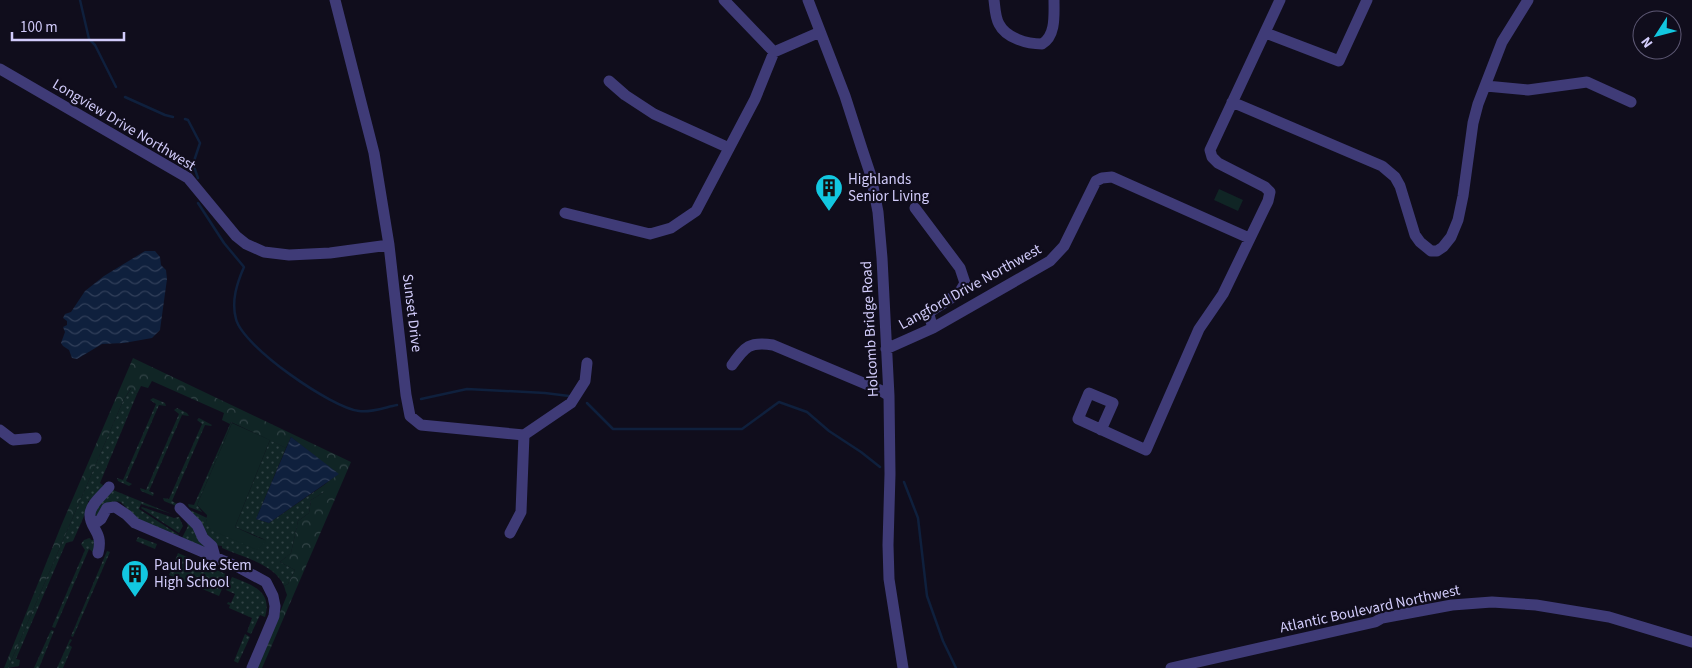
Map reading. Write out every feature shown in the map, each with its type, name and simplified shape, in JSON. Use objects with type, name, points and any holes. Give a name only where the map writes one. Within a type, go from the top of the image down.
[{"type":"street","name":"Sunset Drive","points":[[335,0],[374,153],[389,245],[410,416],[421,426],[524,435]]},
{"type":"street","points":[[724,0],[774,52]]},
{"type":"street","name":"Holcomb Bridge Road","points":[[808,0],[848,105],[871,176],[875,197],[882,258],[889,396],[888,562],[903,668]]},
{"type":"street","points":[[994,0],[998,23],[1004,30],[1018,39],[1038,44],[1042,44],[1049,37],[1053,24],[1054,5]]},
{"type":"street","points":[[1102,430],[1146,450],[1199,329],[1222,294],[1268,201],[1270,192],[1265,187],[1218,164],[1212,157],[1210,150],[1280,0]]},
{"type":"street","points":[[1266,33],[1339,60],[1367,0]]},
{"type":"street","points":[[1232,102],[1382,166],[1395,177],[1400,186],[1415,235],[1426,249],[1437,251],[1448,242],[1456,228],[1463,196],[1473,123],[1478,104],[1502,42],[1528,0]]},
{"type":"street","points":[[565,213],[650,234],[671,228],[696,211],[755,99],[774,52],[820,32]]},
{"type":"street","name":"Longview Drive Northwest","points":[[0,70],[188,178],[236,236],[246,244],[264,252],[289,254],[330,253],[389,245]]},
{"type":"street","points":[[609,81],[654,114],[729,148]]},
{"type":"street","points":[[1486,86],[1528,90],[1587,82],[1631,102]]},
{"type":"street","name":"Langford Drive Northwest","points":[[886,349],[932,328],[1038,269],[1050,260],[1064,246],[1096,181],[1102,178],[1112,178],[1249,238]]},
{"type":"street","points":[[915,208],[960,268],[965,283],[959,293],[931,311],[929,315],[932,328]]},
{"type":"street","points":[[732,365],[745,347],[758,342],[773,345],[880,390],[889,396]]},
{"type":"street","points":[[510,533],[521,512],[524,435],[571,403],[585,381],[588,363]]},
{"type":"street","points":[[0,430],[13,440],[36,438]]},
{"type":"street","points":[[98,553],[100,546],[99,535],[93,525],[90,514],[96,502],[109,487]]},
{"type":"street","points":[[93,525],[102,519],[108,508],[115,506],[135,523],[238,567],[266,582],[273,596],[274,616],[252,668]]},
{"type":"street","points":[[180,508],[197,525],[203,538],[212,546],[215,557]]},
{"type":"street","name":"Atlantic Boulevard Northwest","points":[[1171,668],[1375,622],[1382,618],[1452,605],[1492,602],[1536,605],[1609,617],[1692,642]]},
{"type":"green space","points":[[1219,189],[1243,200],[1238,211],[1214,200]]},
{"type":"green space","points":[[133,358],[351,462],[262,668],[257,668],[287,595],[284,586],[288,584],[295,570],[280,562],[291,553],[298,521],[309,513],[311,500],[324,492],[324,485],[338,474],[291,437],[286,448],[231,422],[230,424],[222,420],[224,413],[152,381],[148,388],[141,386],[137,394],[131,388],[123,401],[8,668],[4,668],[61,526]]},
{"type":"green space","points":[[132,387],[133,392],[137,394],[100,483],[104,486],[88,501],[89,505],[73,541],[66,543],[16,659],[20,660],[19,666],[8,668],[123,401]]},
{"type":"green space","points":[[153,398],[165,403],[166,406],[159,405],[126,481],[132,484],[129,486],[118,481],[117,478],[123,480],[156,404],[150,400]]},
{"type":"green space","points":[[177,408],[189,416],[182,415],[149,491],[154,493],[153,496],[141,491],[140,488],[146,490],[179,414],[174,410]]},
{"type":"green space","points":[[199,418],[212,425],[205,425],[172,501],[177,504],[176,506],[164,501],[163,498],[169,499],[202,424],[197,420]]},
{"type":"green space","points":[[231,422],[197,505],[202,512],[189,507],[188,504],[194,505]]},
{"type":"green space","points":[[232,423],[270,440],[235,527],[266,541],[257,550],[211,530],[206,522],[207,515],[197,505]]},
{"type":"green space","points":[[270,440],[286,448],[256,519],[269,523],[324,485],[324,492],[311,500],[309,513],[298,521],[291,553],[280,562],[295,570],[288,584],[284,586],[280,578],[266,567],[222,548],[222,546],[215,545],[190,510],[207,518],[206,522],[266,540],[235,527]]},
{"type":"green space","points":[[113,490],[172,514],[141,504],[139,509],[179,535],[178,537],[137,519],[121,502],[110,503],[97,516],[95,515],[97,506]]},
{"type":"green space","points":[[141,508],[174,518],[179,517],[183,526],[179,533]]},
{"type":"green space","points":[[185,517],[207,549],[182,538],[188,526]]},
{"type":"green space","points":[[138,537],[157,544],[155,549],[136,541]]},
{"type":"green space","points":[[90,538],[96,543],[93,552],[89,549],[55,628],[52,627],[85,550],[81,544],[84,540]]},
{"type":"green space","points":[[107,551],[110,552],[73,637],[71,636]]},
{"type":"green space","points":[[178,553],[228,575],[219,596],[169,575]]},
{"type":"green space","points":[[232,577],[259,590],[266,600],[265,617],[260,615],[251,634],[247,632],[252,618],[229,608],[230,605],[227,604],[228,602],[231,603],[235,594],[226,590]]},
{"type":"green space","points":[[51,630],[54,631],[39,668],[34,668]]},
{"type":"green space","points":[[245,634],[250,637],[238,663],[234,661]]},
{"type":"green space","points":[[70,639],[72,640],[69,645],[72,647],[63,668],[57,668]]},
{"type":"water","points":[[145,251],[155,251],[160,257],[161,265],[166,270],[167,279],[160,330],[152,338],[124,343],[102,344],[77,359],[72,358],[69,350],[61,343],[65,332],[63,327],[67,325],[67,321],[63,318],[65,314],[71,312],[85,291],[104,276]]},
{"type":"water","points":[[291,437],[339,474],[269,523],[256,519]]},
{"type":"waterway","points":[[80,0],[89,39],[95,45],[116,87]]},
{"type":"waterway","points":[[125,97],[173,117]]},
{"type":"waterway","points":[[185,119],[188,120],[200,143],[193,164],[198,178]]},
{"type":"waterway","points":[[198,203],[224,243],[244,267],[239,279],[234,306],[236,319],[242,331],[254,345],[271,360],[310,388],[346,407],[359,411],[368,411],[397,405]]},
{"type":"waterway","points":[[421,399],[467,389],[569,396]]},
{"type":"waterway","points":[[587,403],[613,429],[742,429],[779,402],[807,412],[829,431],[880,467]]},
{"type":"waterway","points":[[904,482],[918,518],[927,596],[943,641],[956,668]]},
{"type":"place","name":"Highlands Senior Living","points":[[829,212]]},
{"type":"place","name":"Paul Duke Stem High School","points":[[135,598]]}]
